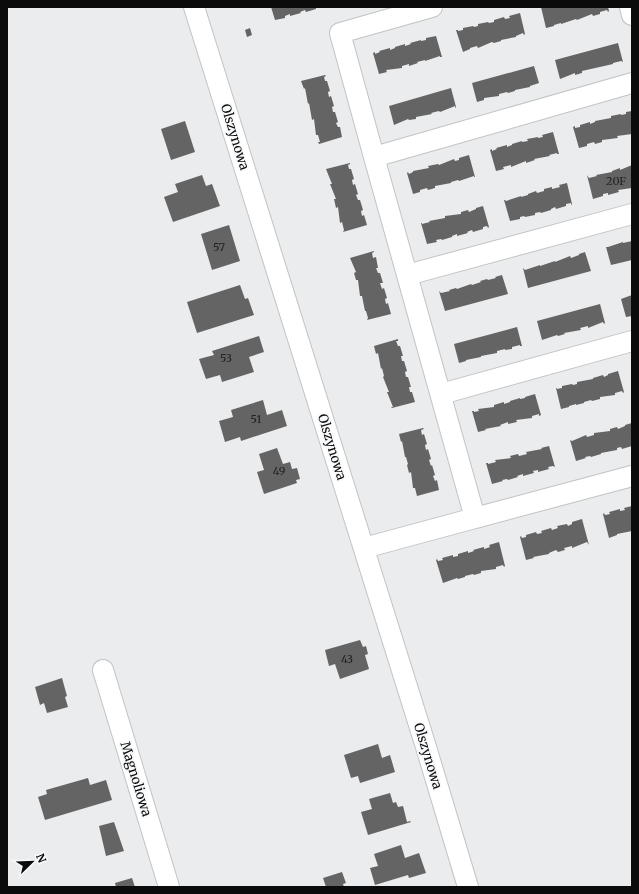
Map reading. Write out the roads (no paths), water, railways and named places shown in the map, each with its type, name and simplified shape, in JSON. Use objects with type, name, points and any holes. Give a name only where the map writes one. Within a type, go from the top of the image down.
[{"type":"street","name":"Olszynowa","points":[[194,7],[426,747],[468,887]]},
{"type":"street","points":[[432,7],[340,33],[406,275],[475,518]]},
{"type":"street","points":[[630,7],[632,15]]},
{"type":"street","points":[[374,157],[632,83]]},
{"type":"street","points":[[406,275],[632,214]]},
{"type":"street","points":[[441,394],[632,341]]},
{"type":"street","points":[[364,548],[632,476]]},
{"type":"street","name":"Magnoliowa","points":[[103,670],[169,887]]}]
